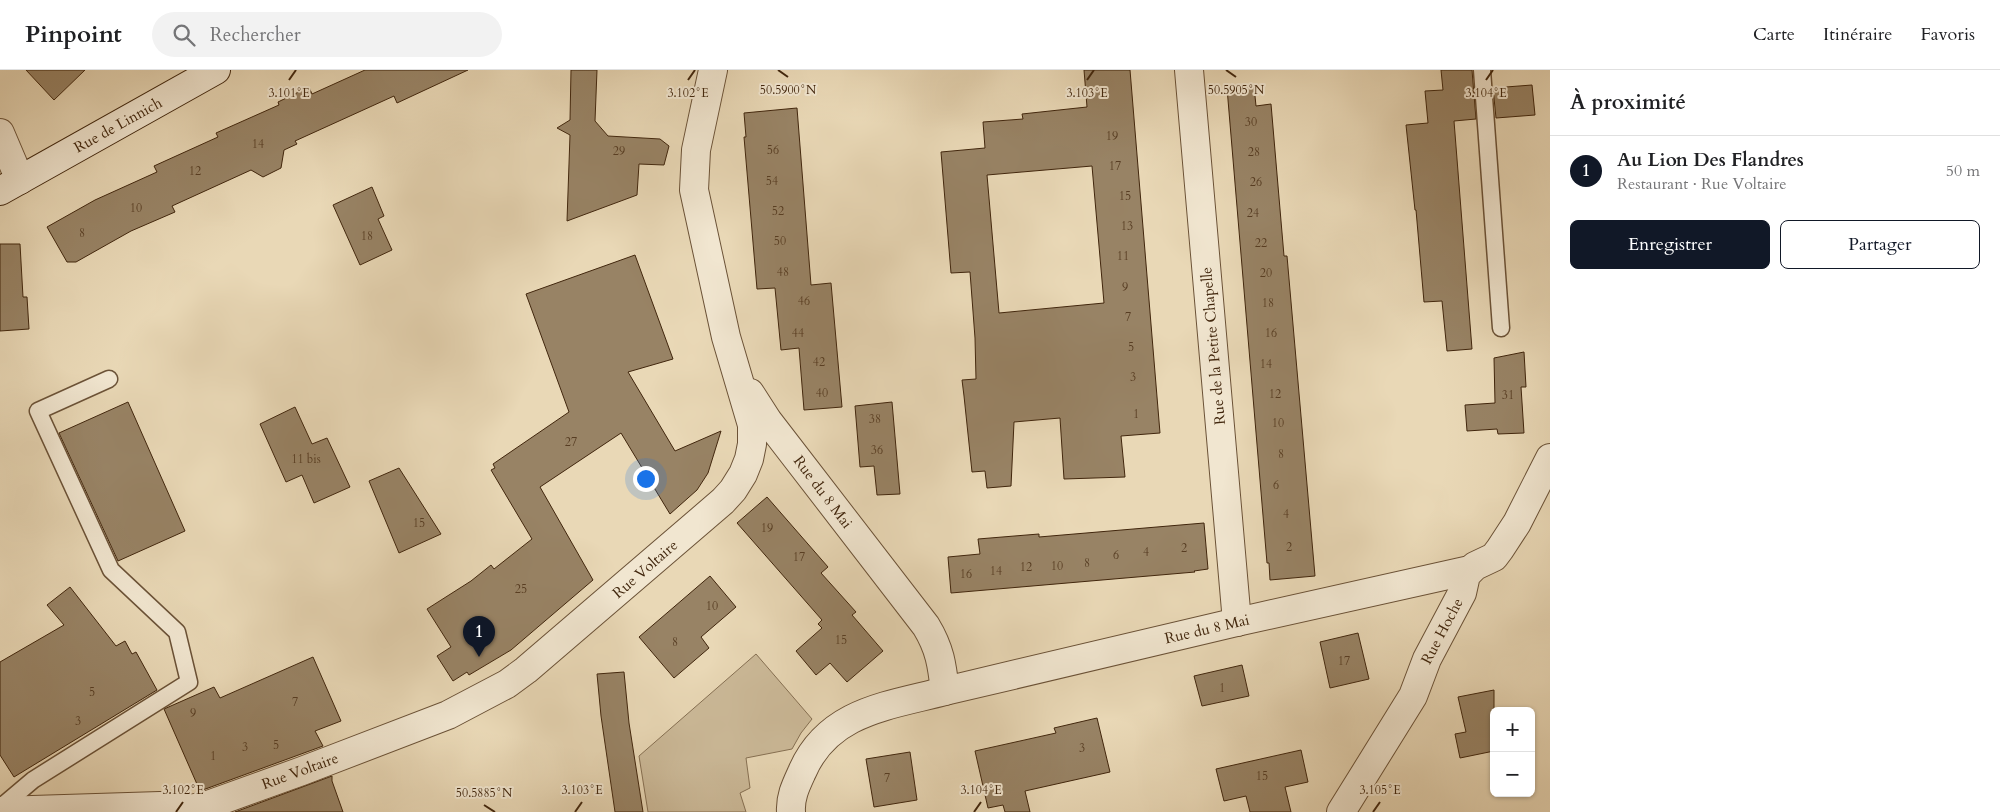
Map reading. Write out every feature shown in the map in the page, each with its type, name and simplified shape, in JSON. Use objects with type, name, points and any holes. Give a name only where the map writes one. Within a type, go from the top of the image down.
[{"type":"street","name":"Rue de Linnich","points":[[0,133],[10,185],[216,70]]},
{"type":"street","name":"Rue Voltaire","points":[[0,809],[191,809],[208,805],[302,771],[448,715],[490,694],[526,670],[733,490],[743,474],[749,459],[752,444],[752,425],[726,337],[694,190],[696,150],[713,70]]},
{"type":"street","name":"Rue de la Petite Chapelle","points":[[1190,70],[1237,622]]},
{"type":"street","name":"Rue du 8 Mai","points":[[737,374],[768,421],[926,626],[941,658],[946,691]]},
{"type":"street","points":[[1470,570],[1494,557],[1500,549],[1517,523],[1550,458]]},
{"type":"street","name":"Rue du 8 Mai","points":[[791,812],[790,801],[804,766],[821,742],[848,719],[862,714],[946,691],[1237,622],[1470,570]]},
{"type":"street","name":"Rue Hoche","points":[[1341,812],[1413,696],[1424,665],[1452,614],[1470,570]]},
{"type":"lane","points":[[1482,70],[1501,328]]},
{"type":"lane","points":[[0,809],[32,780],[189,682],[177,632],[111,570],[38,411],[109,379]]},
{"type":"shaded area","points":[[756,654],[812,719],[792,749],[746,758],[750,788],[740,793],[746,812],[648,812],[639,756]]},
{"type":"building","points":[[26,70],[85,70],[54,100]]},
{"type":"building","points":[[365,70],[468,70],[397,103],[394,96],[295,141],[297,144],[284,150],[281,168],[263,177],[251,170],[172,206],[175,212],[131,231],[76,262],[67,262],[47,227],[95,200],[157,172],[154,166],[218,137],[216,133],[279,105],[278,102],[309,87],[312,94]]},
{"type":"building","points":[[571,70],[597,70],[595,121],[608,136],[660,139],[669,146],[664,165],[639,164],[637,195],[567,221],[570,135],[557,128],[570,120]]},
{"type":"building","points":[[1084,70],[1130,70],[1160,433],[1121,436],[1125,477],[1064,479],[1060,418],[1014,422],[1011,486],[987,488],[985,471],[972,472],[962,380],[976,379],[970,272],[951,273],[941,152],[985,148],[983,122],[1023,119],[1022,114],[1087,107]],"holes":[[[1092,166],[1104,303],[999,313],[987,175]]]},
{"type":"building","points":[[1441,70],[1472,70],[1476,119],[1454,121],[1472,349],[1447,351],[1442,301],[1424,302],[1406,125],[1428,123],[1425,91],[1443,90]]},
{"type":"building","points":[[1532,85],[1535,115],[1496,118],[1493,88]]},
{"type":"building","points":[[1254,86],[1256,106],[1271,104],[1284,256],[1287,256],[1315,576],[1270,580],[1269,563],[1267,563],[1227,88]]},
{"type":"building","points":[[797,108],[811,285],[831,283],[842,407],[804,410],[799,348],[781,350],[775,288],[757,289],[744,137],[746,137],[744,113]]},
{"type":"building","points":[[372,187],[384,216],[378,219],[392,250],[360,265],[333,205]]},
{"type":"building","points":[[0,244],[20,244],[23,297],[27,297],[29,329],[0,331]]},
{"type":"building","points":[[635,255],[673,359],[628,372],[675,451],[721,431],[708,473],[697,490],[670,514],[621,433],[540,487],[593,580],[511,650],[469,675],[467,672],[453,681],[437,656],[451,647],[427,609],[471,581],[491,565],[494,569],[532,539],[491,470],[495,468],[493,464],[569,412],[526,294]]},
{"type":"building","points":[[1524,352],[1526,387],[1521,387],[1524,433],[1498,434],[1497,429],[1467,431],[1465,405],[1495,403],[1494,358]]},
{"type":"building","points":[[128,402],[185,531],[118,561],[59,433]]},
{"type":"building","points":[[892,402],[900,494],[877,495],[874,466],[860,467],[855,406]]},
{"type":"building","points":[[295,407],[312,444],[327,438],[350,487],[314,503],[302,475],[286,482],[260,424]]},
{"type":"building","points":[[399,468],[441,534],[399,553],[369,481]]},
{"type":"building","points":[[767,497],[828,567],[821,573],[856,612],[852,615],[883,651],[847,682],[830,663],[816,675],[796,651],[822,628],[818,624],[822,620],[737,523]]},
{"type":"building","points":[[1204,523],[1208,569],[1195,572],[951,593],[948,557],[980,554],[978,539],[1039,534],[1039,537]]},
{"type":"building","points":[[710,576],[736,607],[701,637],[709,648],[674,678],[639,637]]},
{"type":"building","points":[[70,587],[116,646],[125,641],[132,654],[136,652],[157,690],[14,777],[0,755],[0,662],[64,625],[47,605]]},
{"type":"building","points":[[1358,633],[1369,679],[1330,688],[1320,642]]},
{"type":"building","points":[[313,657],[341,721],[315,731],[323,746],[200,791],[164,709],[214,687],[220,698]]},
{"type":"building","points":[[1242,665],[1249,696],[1202,706],[1194,676]]},
{"type":"building","points":[[624,672],[629,723],[643,812],[615,812],[601,716],[597,674]]},
{"type":"building","points":[[1494,690],[1494,707],[1490,707],[1490,752],[1460,758],[1455,734],[1466,732],[1458,697]]},
{"type":"building","points":[[1097,718],[1110,772],[1025,791],[1030,812],[1005,812],[1003,805],[988,808],[975,751],[1056,733],[1054,728]]},
{"type":"building","points":[[1301,750],[1308,782],[1285,787],[1291,812],[1250,812],[1246,796],[1224,801],[1216,769]]},
{"type":"building","points":[[910,752],[917,800],[874,807],[866,759]]},
{"type":"building","points":[[332,776],[343,812],[235,812]]},
{"type":"place","name":"Au Lion Des Flandres","points":[[479,657]]}]
